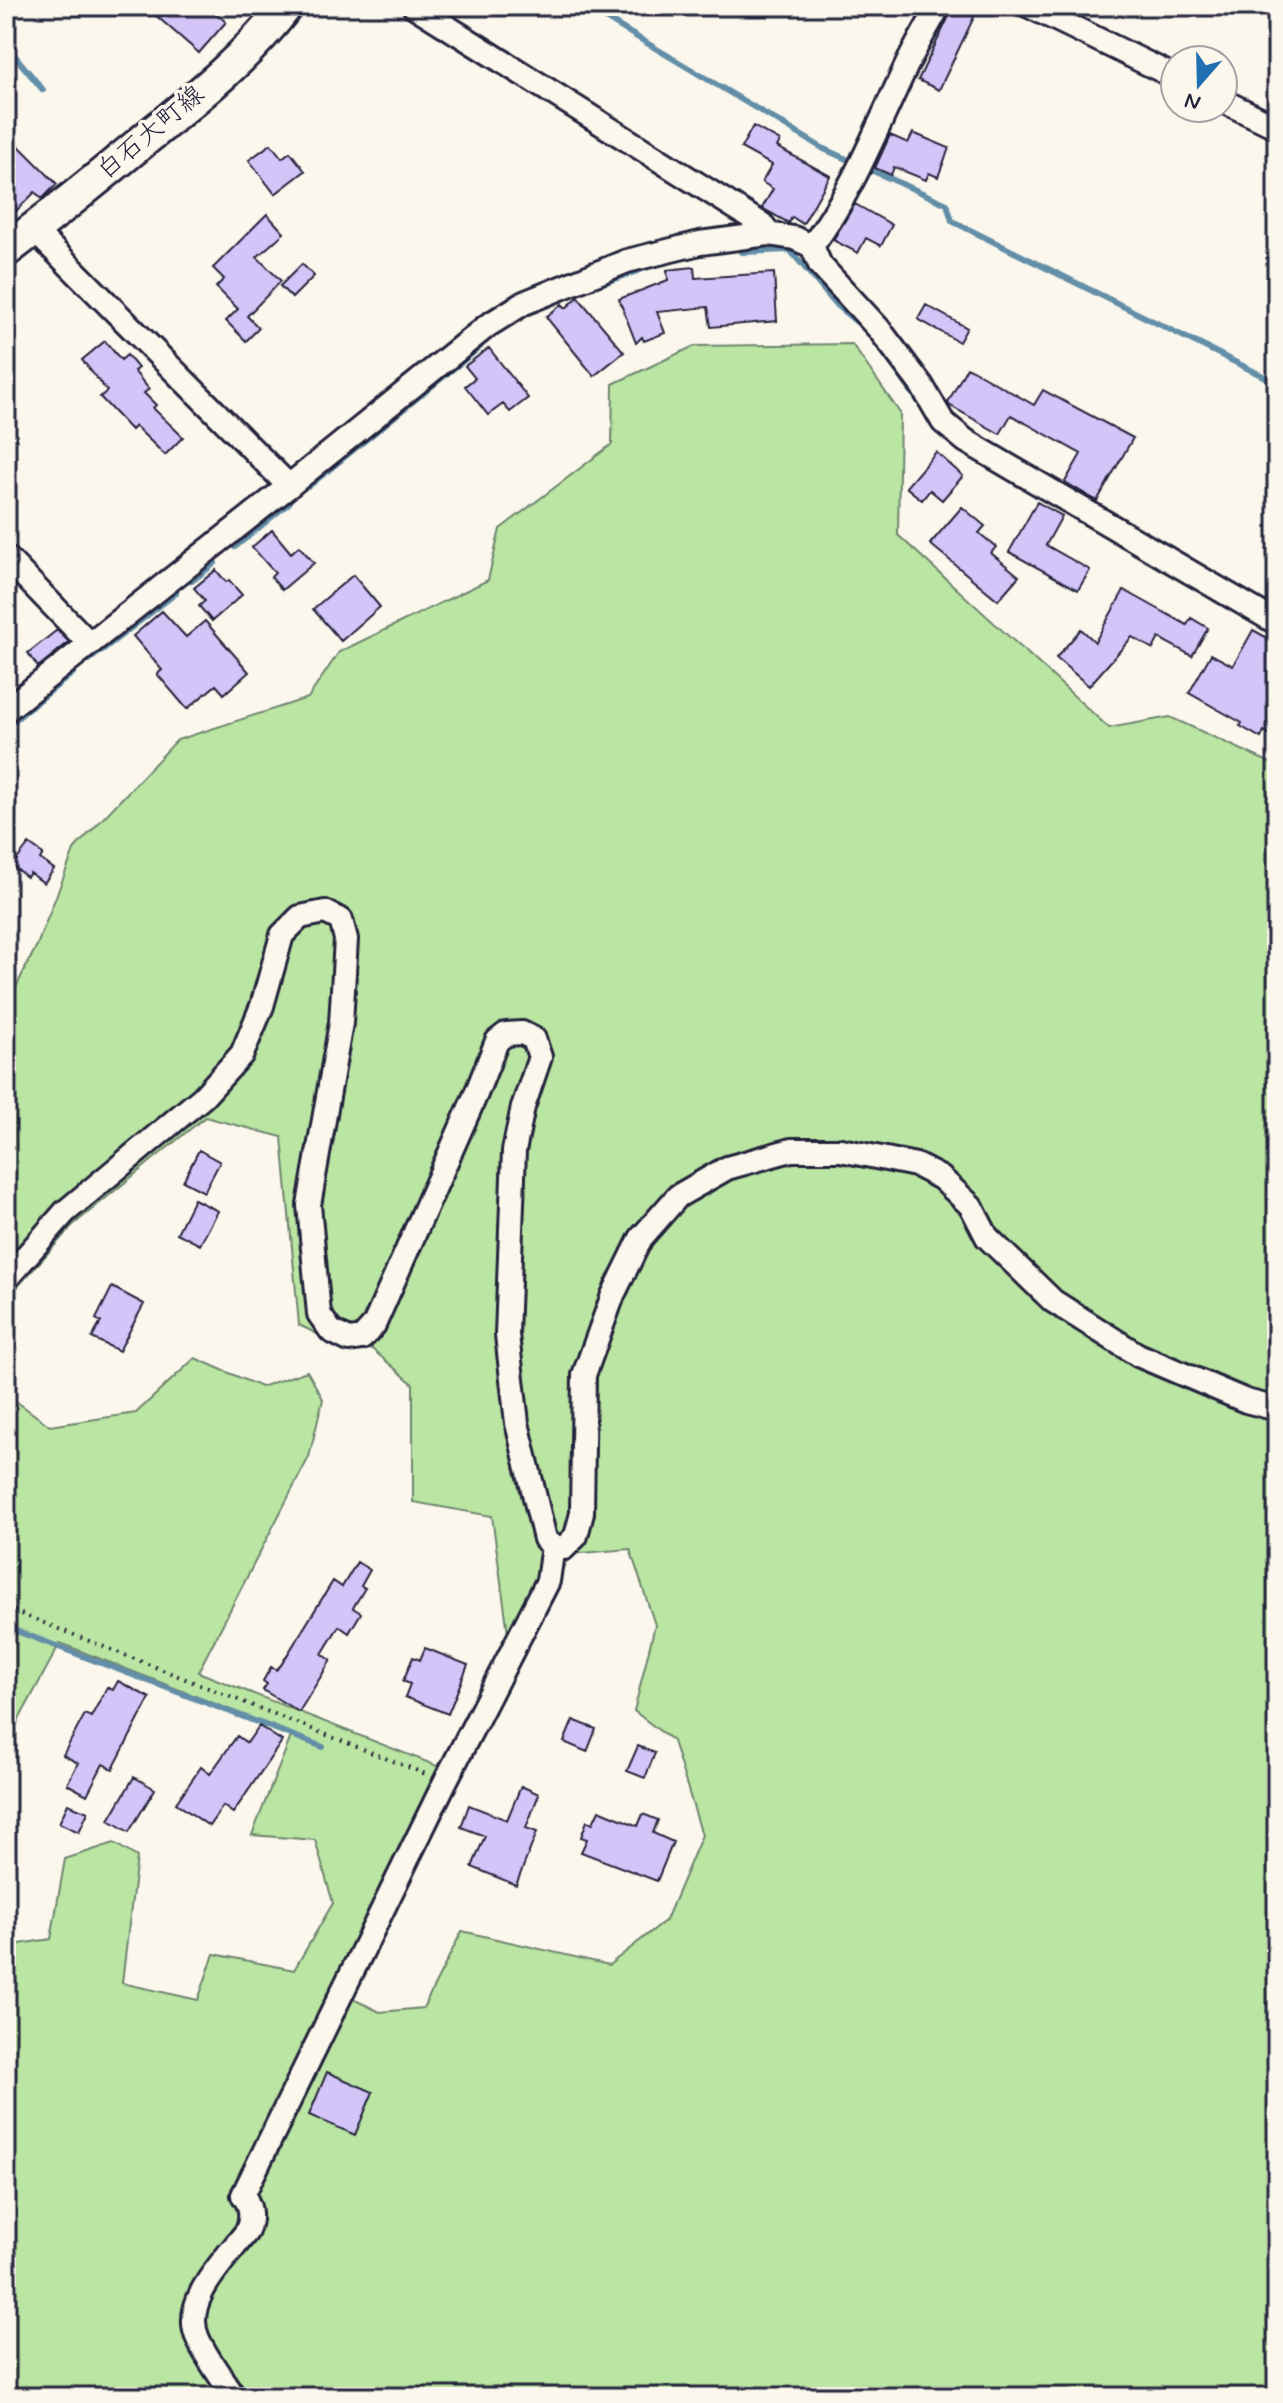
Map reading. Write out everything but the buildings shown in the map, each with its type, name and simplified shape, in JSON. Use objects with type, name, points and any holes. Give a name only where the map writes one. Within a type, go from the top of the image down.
[{"type":"main road","name":"白石大町線","points":[[15,239],[189,103],[263,37],[286,6]]},
{"type":"street","points":[[414,6],[763,225],[768,234]]},
{"type":"street","points":[[812,246],[837,212],[905,69],[939,6]]},
{"type":"street","points":[[1029,6],[1159,69]]},
{"type":"street","points":[[1239,109],[1277,127]]},
{"type":"street","points":[[6,710],[487,326],[524,303],[627,261],[700,243],[768,234],[794,238],[812,246],[820,265],[879,329],[922,386],[943,422],[966,441],[1277,623]]},
{"type":"street","points":[[15,239],[289,486]]},
{"type":"street","points":[[6,557],[89,643]]},
{"type":"street","points":[[6,1279],[65,1212],[203,1097],[242,1054],[262,1006],[282,935],[300,917],[325,912],[341,920],[346,939],[341,1023],[309,1205],[319,1314],[331,1331],[349,1340],[362,1338],[374,1325],[497,1041],[506,1034],[522,1033],[534,1039],[540,1057],[523,1107],[514,1151],[507,1335],[517,1423],[545,1539],[553,1546],[564,1548],[576,1536],[582,1513],[584,1375],[613,1295],[641,1238],[678,1196],[727,1168],[791,1150],[841,1150],[916,1165],[941,1178],[971,1206],[987,1237],[1053,1301],[1138,1355],[1246,1401],[1277,1409]]},
{"type":"street","points":[[234,2397],[196,2336],[195,2311],[204,2288],[247,2231],[251,2220],[249,2203],[243,2195],[445,1782],[548,1581],[553,1546]]},
{"type":"path","points":[[6,1608],[445,1782]]},
{"type":"green space","points":[[852,344],[900,413],[898,535],[1109,728],[1170,717],[1277,766],[1277,2397],[6,2397],[6,1946],[51,1939],[65,1859],[114,1843],[137,1857],[122,1983],[198,2000],[214,1954],[294,1970],[333,1903],[315,1840],[252,1835],[292,1734],[60,1643],[6,1744],[6,1394],[50,1426],[136,1413],[195,1358],[261,1387],[307,1371],[323,1399],[309,1457],[198,1672],[442,1768],[508,1633],[492,1516],[413,1502],[413,1384],[372,1349],[342,1346],[299,1325],[282,1137],[205,1117],[73,1225],[6,1300],[6,1007],[37,945],[75,848],[177,740],[308,698],[339,652],[488,580],[500,529],[612,444],[613,384],[694,346]],"holes":[[[630,1549],[655,1625],[634,1711],[673,1741],[702,1835],[666,1920],[609,1965],[462,1931],[423,2008],[380,2012],[351,1998],[570,1554]]]},
{"type":"waterway","points":[[585,6],[824,149],[947,204],[952,221],[1277,383]]},
{"type":"waterway","points":[[6,45],[43,90]]},
{"type":"waterway","points":[[742,252],[790,250],[837,306],[864,328]]},
{"type":"waterway","points":[[604,283],[643,269]]},
{"type":"waterway","points":[[309,486],[480,347]]},
{"type":"waterway","points":[[881,349],[921,405]]},
{"type":"waterway","points":[[235,547],[289,503]]},
{"type":"waterway","points":[[192,581],[215,563]]},
{"type":"waterway","points":[[89,660],[176,593]]},
{"type":"waterway","points":[[1214,599],[1235,611]]},
{"type":"waterway","points":[[6,727],[73,673]]},
{"type":"waterway","points":[[6,1627],[323,1747]]}]
